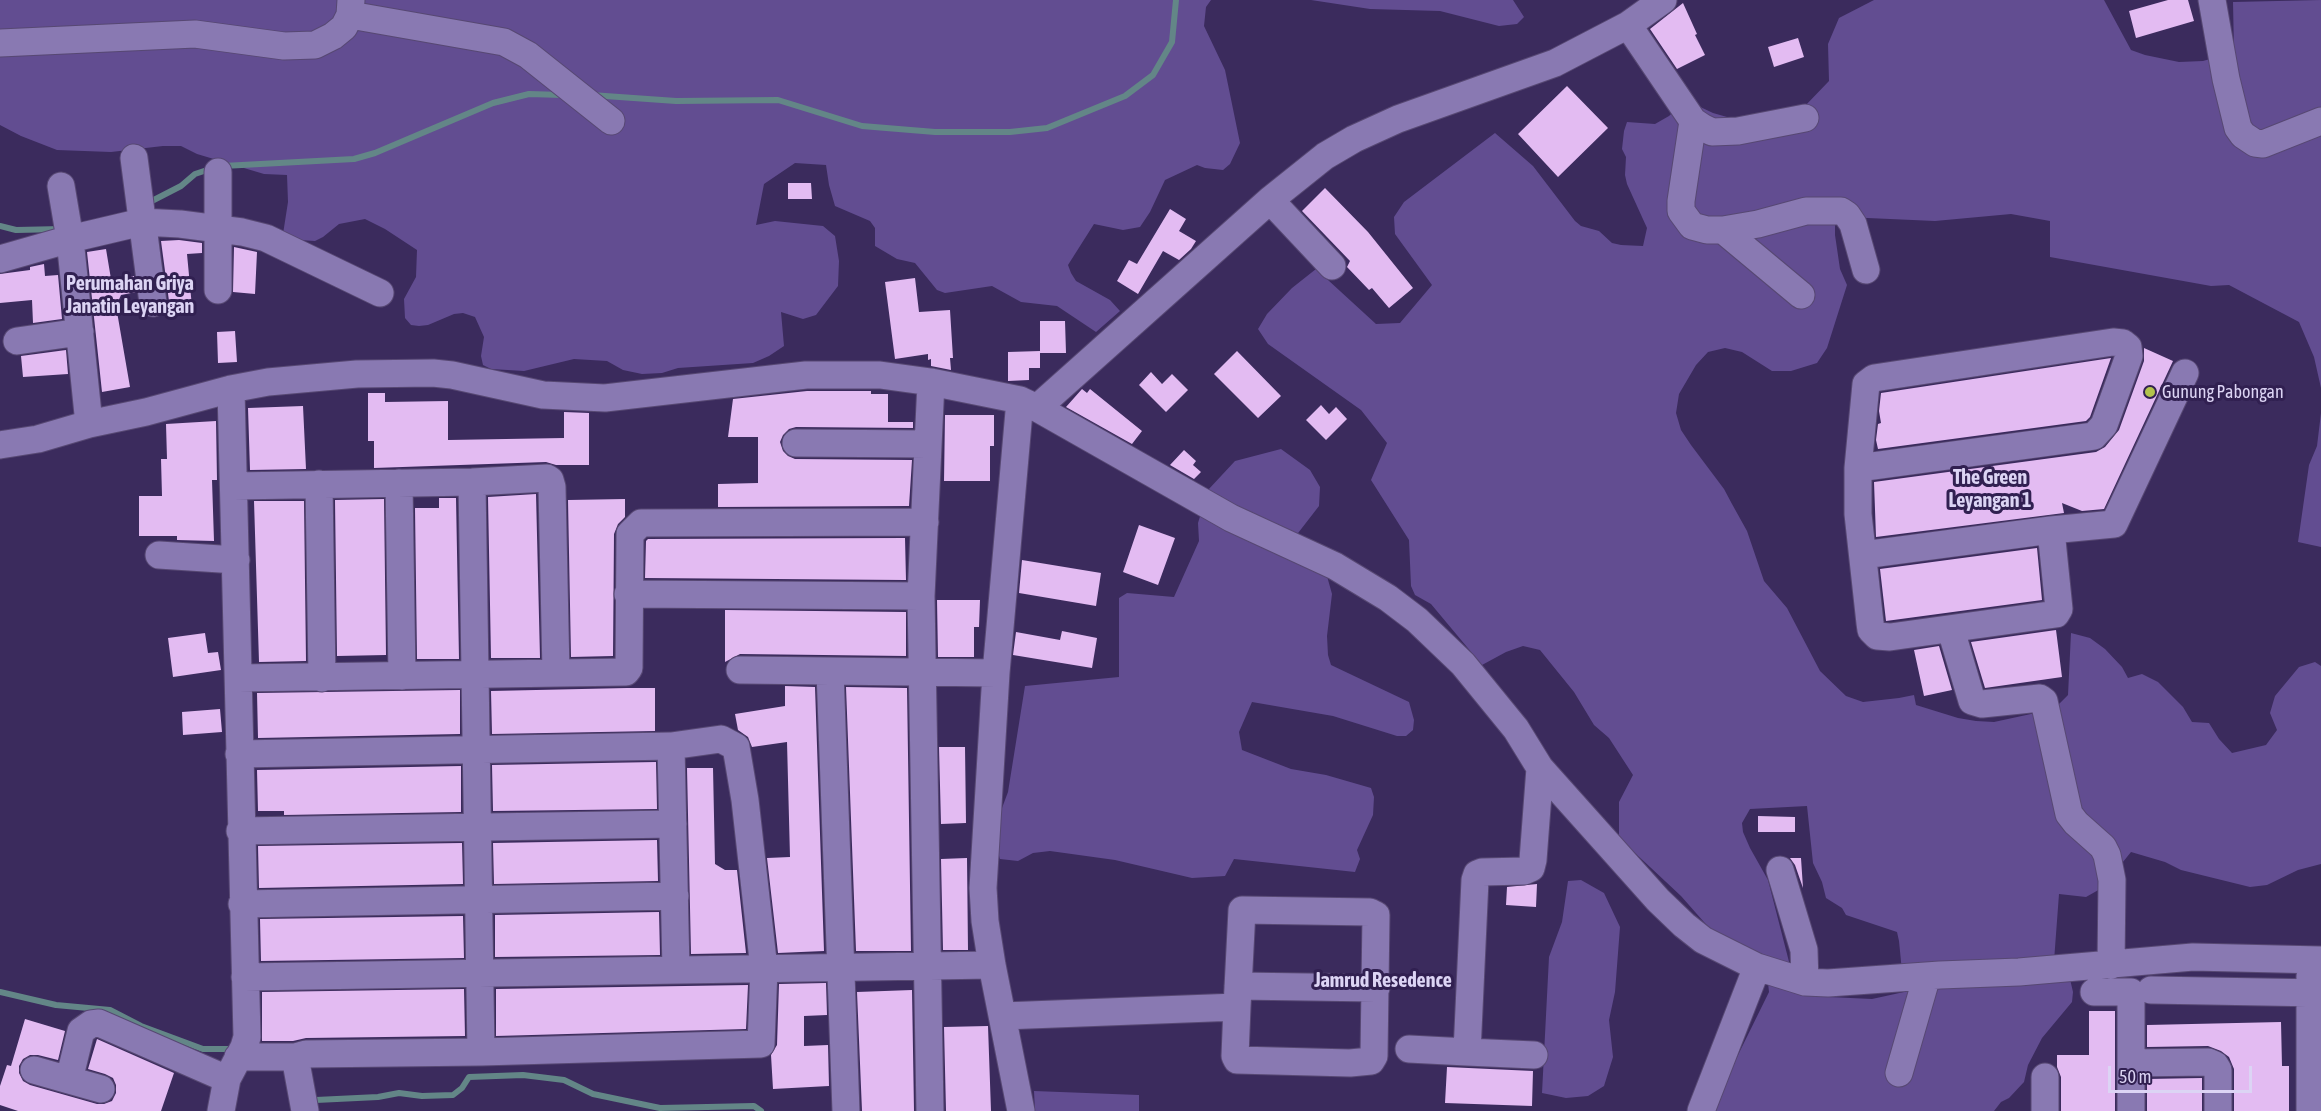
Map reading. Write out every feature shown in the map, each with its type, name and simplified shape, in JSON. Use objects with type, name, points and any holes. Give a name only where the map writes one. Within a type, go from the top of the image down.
[{"type":"street","points":[[1021,1111],[985,921],[983,856],[996,674],[1029,404],[1325,156],[1354,139],[1408,115],[1555,63],[1628,25],[1663,0]]},
{"type":"street","points":[[2212,0],[2226,79],[2238,128],[2243,135],[2255,143],[2263,144],[2321,121]]},
{"type":"street","points":[[0,43],[195,34],[284,46],[315,45],[333,36],[344,27],[350,8],[504,42],[528,55],[611,121]]},
{"type":"street","points":[[1628,25],[1693,121],[1702,128],[1718,132],[1738,131],[1805,118]]},
{"type":"street","points":[[1693,121],[1682,189],[1681,211],[1692,226],[1707,230],[1724,230],[1758,224],[1806,211],[1841,212],[1847,215],[1853,224],[1866,270]]},
{"type":"street","points":[[134,158],[153,303]]},
{"type":"street","points":[[218,172],[218,290]]},
{"type":"street","points":[[61,186],[69,232],[89,424]]},
{"type":"street","points":[[1270,200],[1332,266]]},
{"type":"street","points":[[0,259],[69,232],[140,211],[180,224],[218,228],[266,238],[380,293]]},
{"type":"street","points":[[1724,230],[1801,295]]},
{"type":"street","points":[[17,341],[80,332]]},
{"type":"street","points":[[1858,468],[2094,436],[2104,425],[2129,356],[2128,347],[2123,343],[2113,342],[1870,379],[1865,387],[1858,468],[1858,514],[1869,623],[1871,630],[1877,636],[1890,637],[1951,630],[2056,614],[2058,609],[2051,530]]},
{"type":"street","points":[[1863,555],[2116,523],[2185,373]]},
{"type":"street","points":[[0,445],[38,439],[231,389],[279,381],[357,374],[452,375],[506,388],[573,398],[628,396],[806,375],[880,375],[931,382],[1029,404],[1231,518],[1335,566],[1388,598],[1417,620],[1463,664],[1516,729],[1540,768],[1628,866],[1684,925],[1703,940],[1757,968],[1805,982],[1828,983],[2019,972],[2193,957],[2315,960],[2310,1111]]},
{"type":"street","points":[[930,1111],[921,596],[931,382]]},
{"type":"street","points":[[221,1111],[237,1059],[247,1037],[240,831],[239,678],[231,389]]},
{"type":"street","points":[[796,443],[928,444]]},
{"type":"street","points":[[234,486],[472,482],[547,478],[550,480],[556,674]]},
{"type":"street","points":[[472,482],[481,1052]]},
{"type":"street","points":[[399,483],[402,676]]},
{"type":"street","points":[[319,484],[322,678]]},
{"type":"street","points":[[239,678],[628,671],[630,534],[633,529],[645,522],[925,522]]},
{"type":"street","points":[[159,555],[236,560]]},
{"type":"street","points":[[628,594],[921,596]]},
{"type":"street","points":[[1951,630],[1972,701],[1982,704],[2037,698],[2044,701],[2069,814],[2103,847],[2107,855],[2112,880],[2111,965]]},
{"type":"street","points":[[740,670],[996,674]]},
{"type":"street","points":[[830,671],[846,1111]]},
{"type":"street","points":[[69,1080],[81,1030],[91,1024],[99,1023],[237,1059],[300,1055],[758,1046],[763,1042],[764,969],[745,800],[736,747],[721,739],[671,746],[239,754]]},
{"type":"street","points":[[671,746],[676,970]]},
{"type":"street","points":[[1467,1052],[1475,880],[1477,874],[1482,872],[1524,871],[1531,868],[1540,768]]},
{"type":"street","points":[[240,831],[673,824]]},
{"type":"street","points":[[1780,870],[1804,950],[1805,982]]},
{"type":"street","points":[[242,904],[675,896]]},
{"type":"street","points":[[1244,910],[1374,913],[1377,918],[1374,1056],[1371,1061],[1237,1060],[1235,1056],[1237,997],[1241,912],[1244,910]]},
{"type":"street","points":[[245,977],[992,965]]},
{"type":"street","points":[[1701,1111],[1757,968]]},
{"type":"street","points":[[1899,1073],[1927,976]]},
{"type":"street","points":[[1003,1016],[1376,988]]},
{"type":"street","points":[[2151,990],[2315,993]]},
{"type":"street","points":[[2094,993],[2131,993],[2131,1111]]},
{"type":"street","points":[[1409,1049],[1534,1055]]},
{"type":"street","points":[[300,1055],[305,1111]]},
{"type":"street","points":[[2131,1063],[2208,1062],[2215,1065],[2218,1070],[2218,1111]]},
{"type":"street","points":[[34,1070],[101,1089]]},
{"type":"street","points":[[2045,1077],[2045,1111]]},
{"type":"shaded area","points":[[0,0],[1211,0],[1206,7],[1204,26],[1225,70],[1240,143],[1230,164],[1223,170],[1197,165],[1165,180],[1140,227],[1123,230],[1094,224],[1068,265],[1076,281],[1110,300],[1120,311],[1096,332],[1057,306],[1021,302],[992,286],[945,293],[937,290],[915,263],[897,259],[875,246],[875,228],[870,221],[835,206],[826,165],[795,163],[764,184],[756,225],[775,221],[823,226],[835,236],[839,261],[838,286],[816,315],[803,319],[781,312],[784,346],[753,363],[678,368],[662,373],[642,374],[623,370],[607,361],[574,359],[524,371],[491,369],[483,365],[481,356],[484,337],[475,317],[463,313],[454,314],[428,325],[419,326],[411,325],[405,318],[404,299],[416,277],[417,250],[385,229],[365,219],[339,224],[315,241],[299,240],[283,234],[288,202],[287,175],[264,174],[197,154],[181,146],[111,152],[57,150],[0,125]]},
{"type":"shaded area","points":[[1311,0],[1513,0],[1524,17],[1517,24],[1499,26],[1440,11],[1370,9]]},
{"type":"shaded area","points":[[1874,0],[2104,0],[2131,50],[2179,62],[2203,61],[2234,52],[2233,2],[2321,0],[2321,388],[2314,357],[2299,322],[2229,285],[2211,286],[2050,257],[2050,221],[2011,214],[1935,221],[1845,217],[1835,219],[1840,269],[1847,285],[1827,348],[1817,363],[1791,371],[1772,371],[1742,352],[1725,348],[1708,352],[1696,365],[1679,394],[1676,413],[1681,430],[1724,489],[1747,531],[1764,581],[1787,608],[1820,671],[1846,696],[1863,702],[1914,695],[1916,705],[1976,721],[1994,722],[2054,709],[2068,695],[2071,633],[2090,638],[2105,649],[2122,667],[2128,678],[2142,674],[2158,682],[2183,707],[2192,722],[2209,723],[2232,753],[2266,745],[2277,730],[2270,713],[2275,696],[2299,667],[2315,662],[2321,666],[2321,864],[2298,870],[2267,885],[2250,887],[2181,870],[2165,862],[2131,852],[2102,888],[2086,897],[2059,894],[2054,961],[2070,979],[2073,992],[2072,1002],[2042,1038],[2028,1065],[2024,1082],[1994,1111],[1716,1111],[1719,1097],[1769,992],[1766,964],[1718,938],[1681,896],[1619,838],[1619,802],[1633,775],[1609,738],[1594,725],[1574,692],[1540,650],[1523,646],[1482,665],[1431,604],[1415,595],[1411,586],[1409,540],[1371,480],[1387,443],[1361,410],[1268,344],[1258,329],[1267,314],[1292,288],[1316,269],[1376,324],[1400,323],[1432,285],[1395,234],[1394,217],[1404,202],[1495,133],[1533,166],[1581,226],[1599,231],[1612,243],[1643,246],[1647,228],[1625,175],[1626,157],[1622,149],[1627,122],[1655,124],[1669,116],[1680,105],[1694,104],[1734,119],[1804,107],[1829,81],[1828,44],[1839,18]],"holes":[[[1807,806],[1813,863],[1822,882],[1826,898],[1842,908],[1846,915],[1897,932],[1904,992],[1872,999],[1829,997],[1796,989],[1768,880],[1743,832],[1742,823],[1750,809]]]},
{"type":"shaded area","points":[[2321,413],[2321,547],[2298,542],[2309,465],[2317,446]]},
{"type":"shaded area","points":[[1281,449],[1310,470],[1320,487],[1319,506],[1295,537],[1325,569],[1332,594],[1327,636],[1331,665],[1409,702],[1414,720],[1413,730],[1406,736],[1397,736],[1333,716],[1252,702],[1239,732],[1242,750],[1291,769],[1326,775],[1371,788],[1374,797],[1373,815],[1357,850],[1360,859],[1355,872],[1234,859],[1225,876],[1192,878],[1115,860],[1050,851],[1033,853],[1018,861],[1000,859],[995,842],[996,824],[1008,792],[1025,686],[1119,677],[1119,598],[1127,593],[1174,597],[1199,541],[1198,523],[1208,490],[1235,461]]},
{"type":"shaded area","points":[[1581,880],[1604,893],[1620,927],[1615,992],[1609,1020],[1613,1057],[1604,1086],[1588,1096],[1566,1098],[1542,1093],[1549,957],[1562,922],[1568,881]]},
{"type":"shaded area","points":[[1034,1091],[1139,1095],[1139,1111],[1035,1111]]},
{"type":"building","points":[[2168,0],[2188,0],[2194,21],[2136,38],[2129,11]]},
{"type":"building","points":[[1683,3],[1705,55],[1677,69],[1650,29]]},
{"type":"building","points":[[1798,38],[1804,57],[1774,67],[1768,47]]},
{"type":"building","points":[[1567,86],[1608,128],[1558,177],[1518,134]]},
{"type":"building","points":[[788,183],[811,183],[812,199],[788,199]]},
{"type":"building","points":[[1325,188],[1368,232],[1413,288],[1389,308],[1372,288],[1369,290],[1347,267],[1350,261],[1302,211]]},
{"type":"building","points":[[1170,209],[1186,219],[1179,231],[1196,241],[1179,260],[1163,251],[1138,294],[1117,281],[1129,260],[1137,264]]},
{"type":"building","points":[[179,240],[202,243],[202,253],[187,254],[192,307],[167,309],[169,301],[161,241]]},
{"type":"building","points":[[234,247],[257,252],[255,294],[233,292]]},
{"type":"building","points":[[106,249],[111,279],[134,276],[136,292],[121,295],[116,306],[130,387],[102,392],[87,252]]},
{"type":"building","points":[[44,264],[45,276],[58,275],[62,319],[33,323],[32,300],[0,303],[0,274],[30,270],[30,267]]},
{"type":"building","points":[[915,278],[919,312],[950,310],[953,358],[950,358],[951,370],[931,366],[928,354],[895,359],[885,282]]},
{"type":"building","points":[[1040,321],[1065,321],[1066,353],[1040,353],[1040,368],[1029,368],[1029,380],[1008,381],[1008,352],[1040,351]]},
{"type":"building","points":[[235,331],[237,362],[218,363],[217,332]]},
{"type":"building","points":[[2144,348],[2173,361],[2104,509],[2082,511],[2062,503],[2064,513],[1876,537],[1874,482],[2096,452],[2105,447],[2119,430],[2144,361]]},
{"type":"building","points":[[66,350],[68,374],[23,377],[21,356]]},
{"type":"building","points":[[1237,351],[1281,396],[1258,418],[1214,374]]},
{"type":"building","points":[[2111,358],[2090,417],[2086,421],[1878,449],[1876,440],[1878,424],[1881,423],[1879,411],[1881,393]]},
{"type":"building","points":[[1151,372],[1162,384],[1172,374],[1188,390],[1166,412],[1139,385]]},
{"type":"building","points":[[1082,389],[1087,393],[1090,389],[1142,431],[1132,444],[1066,407]]},
{"type":"building","points":[[807,391],[871,391],[871,394],[888,394],[888,422],[913,422],[913,428],[796,427],[789,429],[780,442],[783,451],[795,459],[912,460],[909,506],[718,507],[718,484],[758,483],[758,437],[728,437],[733,399]]},
{"type":"building","points":[[368,393],[385,393],[385,402],[448,401],[448,440],[564,438],[564,412],[589,413],[589,465],[556,465],[546,462],[374,468],[374,441],[368,441]]},
{"type":"building","points":[[1321,405],[1329,414],[1336,407],[1347,419],[1326,440],[1306,420]]},
{"type":"building","points":[[303,406],[306,469],[250,470],[248,408]]},
{"type":"building","points":[[945,415],[994,415],[994,446],[990,446],[990,481],[944,481]]},
{"type":"building","points":[[216,421],[217,480],[212,480],[214,541],[177,540],[177,536],[139,536],[139,496],[162,496],[161,459],[167,459],[166,424]]},
{"type":"building","points":[[1184,450],[1196,461],[1193,465],[1201,472],[1194,479],[1170,465]]},
{"type":"building","points":[[536,494],[540,658],[491,658],[488,497]]},
{"type":"building","points":[[439,498],[456,498],[459,659],[417,659],[415,508],[439,508]]},
{"type":"building","points":[[384,499],[386,655],[337,656],[335,500]]},
{"type":"building","points":[[625,499],[625,517],[618,524],[614,534],[613,656],[571,657],[568,500]]},
{"type":"building","points":[[254,501],[304,501],[306,661],[259,662]]},
{"type":"building","points":[[1139,525],[1175,538],[1158,585],[1123,572]]},
{"type":"building","points":[[905,538],[906,580],[645,578],[646,541],[648,539]]},
{"type":"building","points":[[2037,548],[2042,600],[1886,621],[1880,569]]},
{"type":"building","points":[[1022,560],[1101,573],[1096,606],[1019,593]]},
{"type":"building","points":[[937,600],[980,600],[979,627],[974,627],[974,657],[938,657]]},
{"type":"building","points":[[725,610],[906,612],[906,656],[740,654],[725,662]]},
{"type":"building","points":[[2056,630],[2062,677],[1985,688],[1971,642]]},
{"type":"building","points":[[1062,631],[1097,638],[1092,668],[1013,655],[1016,632],[1060,640]]},
{"type":"building","points":[[205,633],[208,653],[218,652],[221,670],[173,677],[168,638]]},
{"type":"building","points":[[1939,646],[1952,690],[1924,696],[1914,650]]},
{"type":"building","points":[[785,686],[815,687],[824,951],[778,953],[767,858],[790,857],[787,742],[752,747],[748,737],[738,730],[735,714],[785,706]]},
{"type":"building","points":[[846,687],[907,688],[911,951],[856,951]]},
{"type":"building","points":[[655,688],[655,731],[492,734],[491,691]]},
{"type":"building","points":[[460,690],[460,734],[258,738],[257,693]]},
{"type":"building","points":[[220,709],[222,732],[183,735],[182,712]]},
{"type":"building","points":[[939,747],[965,747],[966,823],[941,824]]},
{"type":"building","points":[[656,762],[657,809],[493,811],[492,765]]},
{"type":"building","points":[[461,766],[461,812],[284,815],[284,811],[258,811],[257,770]]},
{"type":"building","points":[[687,768],[713,768],[715,864],[725,870],[737,870],[746,953],[691,954]]},
{"type":"building","points":[[1758,816],[1795,817],[1795,832],[1758,832]]},
{"type":"building","points":[[657,840],[658,881],[494,884],[493,843]]},
{"type":"building","points":[[462,843],[463,884],[259,888],[258,846]]},
{"type":"building","points":[[967,858],[968,950],[943,950],[941,859]]},
{"type":"building","points":[[1790,858],[1801,858],[1803,888],[1795,865]]},
{"type":"building","points":[[1537,884],[1536,907],[1506,905],[1507,887]]},
{"type":"building","points":[[659,912],[660,955],[495,957],[495,915]]},
{"type":"building","points":[[463,916],[464,958],[261,961],[260,919]]},
{"type":"building","points":[[826,983],[827,1015],[804,1016],[804,1046],[828,1045],[829,1086],[773,1089],[771,1055],[777,1045],[779,984]]},
{"type":"building","points":[[748,985],[746,1029],[496,1036],[496,989]]},
{"type":"building","points":[[464,989],[465,1036],[306,1038],[293,1041],[262,1041],[262,992]]},
{"type":"building","points":[[912,990],[914,1111],[862,1111],[857,992]]},
{"type":"building","points":[[2089,1011],[2115,1011],[2115,1111],[2061,1111],[2061,1077],[2057,1067],[2057,1055],[2089,1055]]},
{"type":"building","points":[[25,1019],[65,1031],[58,1060],[38,1055],[30,1055],[23,1059],[19,1066],[19,1073],[23,1081],[97,1104],[112,1101],[116,1093],[113,1078],[88,1069],[97,1039],[174,1073],[161,1111],[18,1111],[0,1105],[0,1086],[7,1065],[11,1066]]},
{"type":"building","points":[[2281,1022],[2282,1066],[2289,1066],[2289,1111],[2234,1111],[2234,1069],[2229,1057],[2221,1051],[2208,1046],[2147,1047],[2147,1025]]},
{"type":"building","points":[[988,1026],[991,1111],[946,1111],[944,1027]]},
{"type":"building","points":[[1447,1067],[1533,1071],[1532,1106],[1445,1103]]},
{"type":"building","points":[[2202,1078],[2202,1111],[2147,1111],[2147,1079]]},
{"type":"waterway","points":[[591,95],[676,101],[778,100],[862,126],[935,132],[1010,132],[1047,128],[1125,96],[1153,75],[1172,42],[1176,0]]},
{"type":"waterway","points":[[223,166],[354,159],[375,153],[493,103],[529,94],[563,95]]},
{"type":"waterway","points":[[146,204],[181,186],[195,174],[210,169]]},
{"type":"waterway","points":[[0,226],[16,230],[62,229]]},
{"type":"waterway","points":[[0,992],[56,1005],[110,1010],[141,1026],[203,1049],[235,1049]]},
{"type":"waterway","points":[[312,1095],[316,1100],[378,1097],[399,1093],[422,1096],[453,1095],[462,1088],[469,1077],[523,1075],[564,1080],[593,1094],[660,1108],[754,1106],[761,1111]]},
{"type":"place","name":"Gunung Pabongan","points":[[2150,392]]},
{"type":"district","name":"Perumahan Griya Janatin Leyangan","points":[[130,296]]},
{"type":"district","name":"The Green Leyangan 1","points":[[1990,490]]},
{"type":"district","name":"Jamrud Resedence","points":[[1383,981]]}]
